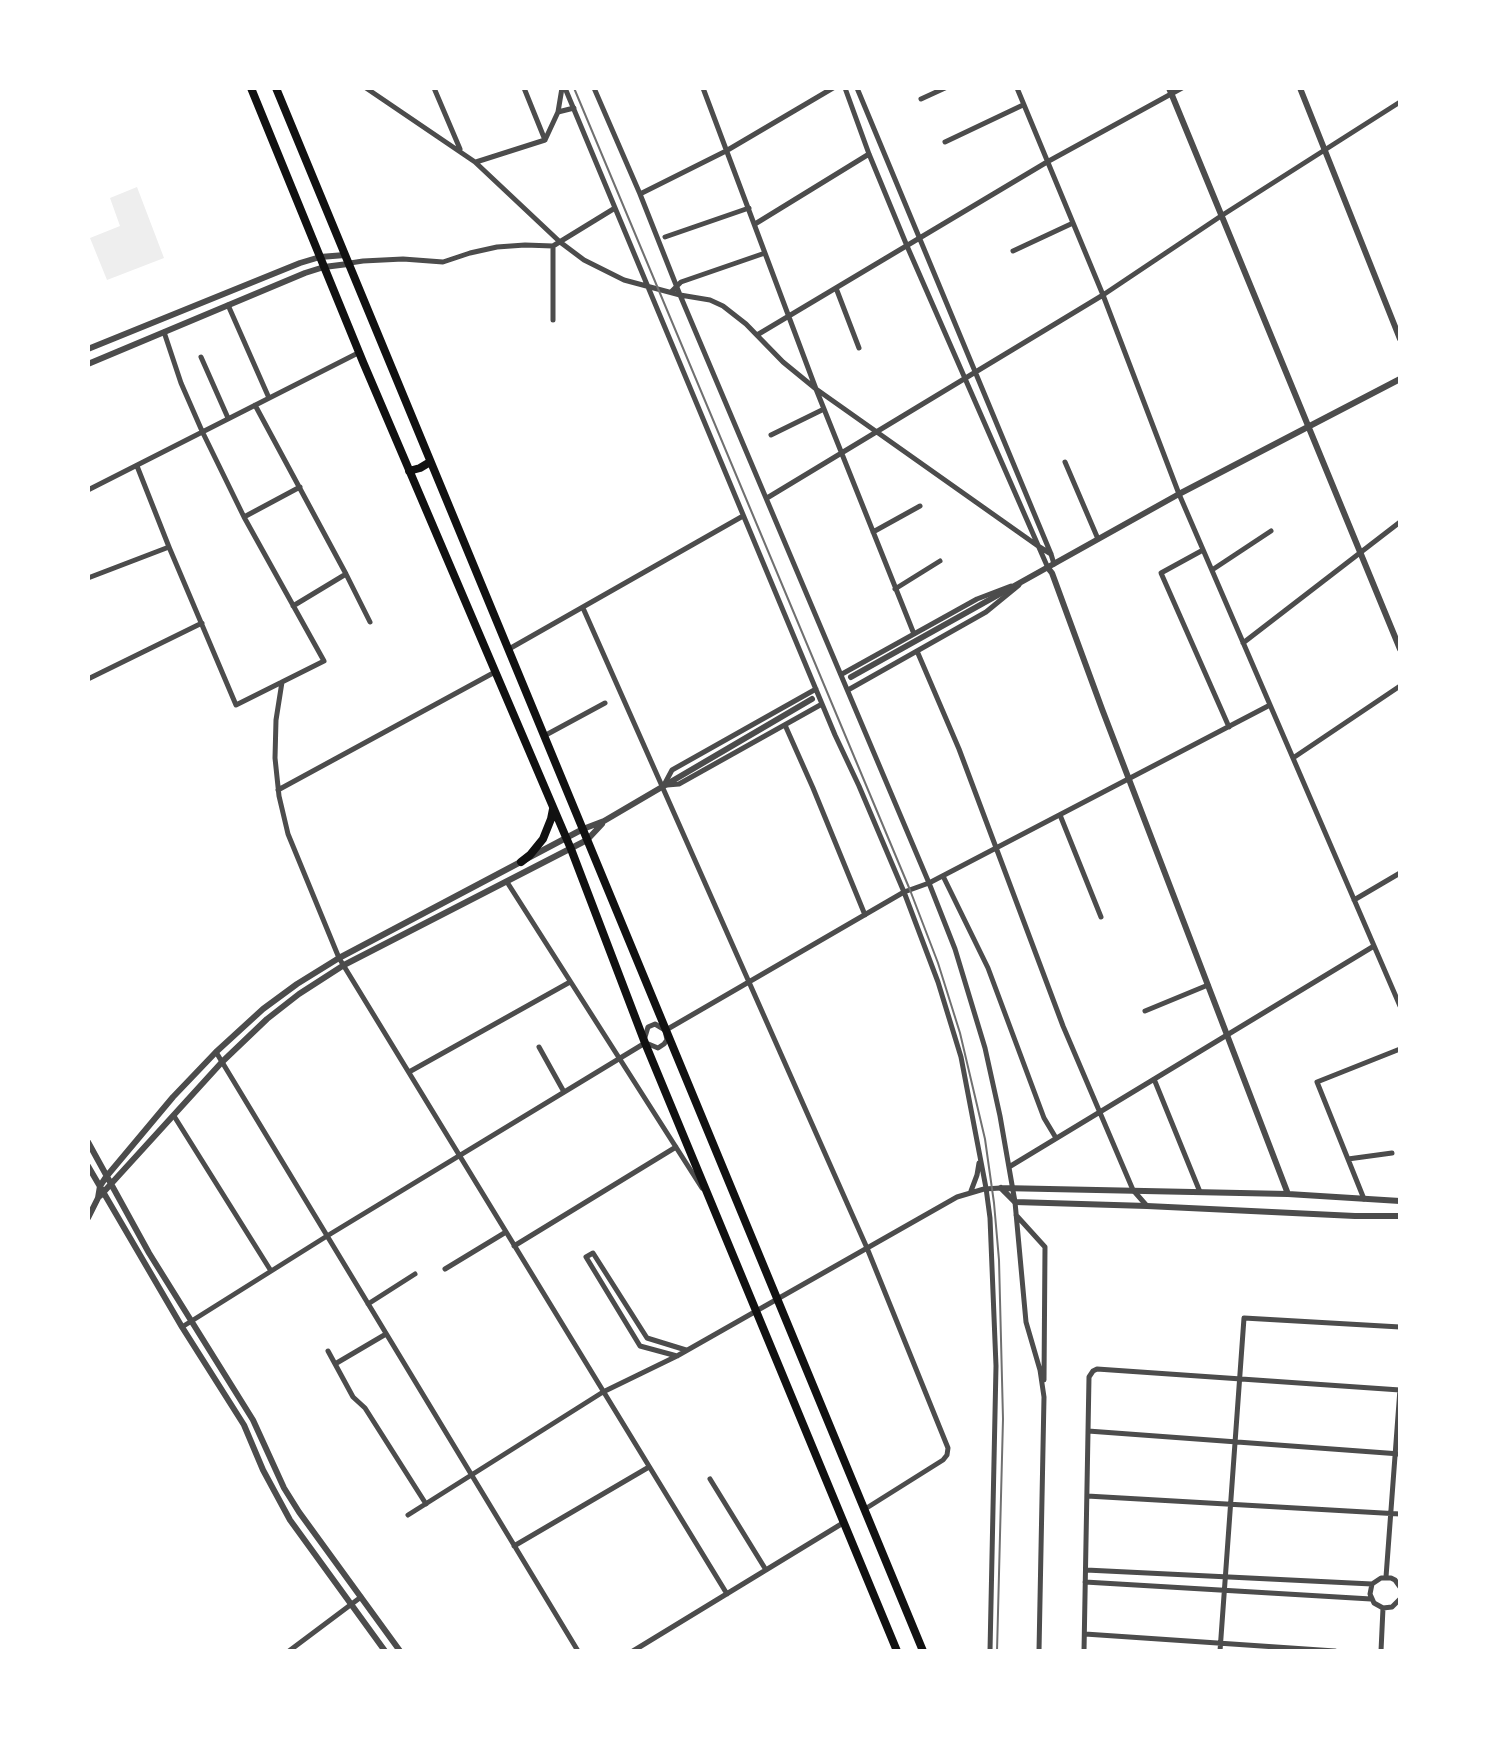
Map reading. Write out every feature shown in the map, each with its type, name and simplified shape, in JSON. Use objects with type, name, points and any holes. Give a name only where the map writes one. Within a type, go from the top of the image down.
[{"type":"main road","points":[[251,88],[359,353],[571,849],[645,1043],[897,1651]]},
{"type":"main road","points":[[276,88],[923,1651]]},
{"type":"main road","points":[[409,471],[430,462]]},
{"type":"main road","points":[[521,862],[543,839],[553,809]]},
{"type":"street","points":[[366,88],[460,150],[560,242],[597,268],[624,280],[710,300],[735,314],[783,362],[816,389],[1051,554]]},
{"type":"street","points":[[434,88],[460,150]]},
{"type":"street","points":[[524,88],[545,140]]},
{"type":"street","points":[[475,162],[545,140],[558,112],[563,88]]},
{"type":"street","points":[[563,88],[904,892],[938,982],[957,1045],[990,1218],[996,1366],[990,1651]]},
{"type":"street","points":[[594,88],[679,284],[680,295],[842,674],[955,949],[985,1048],[1000,1116],[1015,1202],[1026,1322],[1044,1397]]},
{"type":"street","points":[[703,88],[841,454],[914,634]]},
{"type":"street","points":[[640,194],[726,151],[833,88]]},
{"type":"street","points":[[845,88],[869,154],[964,379],[1038,546],[1051,568],[1288,1194]]},
{"type":"street","points":[[857,88],[1051,554],[1051,568]]},
{"type":"street","points":[[921,99],[945,88]]},
{"type":"street","points":[[1017,88],[1103,295],[1179,494],[1400,1006]]},
{"type":"street","points":[[757,335],[1047,162],[1170,91],[1182,88]]},
{"type":"street","points":[[1300,88],[1400,339]]},
{"type":"street","points":[[1170,91],[1400,649]]},
{"type":"street","points":[[767,498],[1103,295],[1400,102]]},
{"type":"street","points":[[945,142],[1023,105]]},
{"type":"street","points":[[558,112],[574,108]]},
{"type":"street","points":[[755,224],[869,154]]},
{"type":"street","points":[[88,349],[320,257],[443,262],[497,247],[553,246],[615,208]]},
{"type":"street","points":[[665,237],[749,208]]},
{"type":"street","points":[[1013,251],[1073,223]]},
{"type":"street","points":[[553,246],[553,320]]},
{"type":"street","points":[[671,292],[679,284],[765,253]]},
{"type":"street","points":[[88,364],[305,273],[346,259]]},
{"type":"street","points":[[836,288],[859,348]]},
{"type":"street","points":[[228,305],[269,398]]},
{"type":"street","points":[[137,466],[236,705],[324,661],[244,517],[202,431],[181,383],[164,332]]},
{"type":"street","points":[[88,490],[359,353]]},
{"type":"street","points":[[201,357],[228,418]]},
{"type":"street","points":[[851,677],[1179,494],[1400,379]]},
{"type":"street","points":[[255,405],[370,622]]},
{"type":"street","points":[[771,435],[824,409]]},
{"type":"street","points":[[1065,462],[1098,539]]},
{"type":"street","points":[[244,517],[300,487]]},
{"type":"street","points":[[873,532],[920,506]]},
{"type":"street","points":[[508,650],[743,516]]},
{"type":"street","points":[[1243,643],[1400,522]]},
{"type":"street","points":[[1212,570],[1271,531]]},
{"type":"street","points":[[88,578],[169,547]]},
{"type":"street","points":[[1203,550],[1161,573],[1229,727]]},
{"type":"street","points":[[895,589],[940,561]]},
{"type":"street","points":[[293,606],[346,574]]},
{"type":"street","points":[[842,674],[977,599],[1020,584]]},
{"type":"street","points":[[848,690],[986,612],[1020,584]]},
{"type":"street","points":[[583,608],[867,1248],[948,1448],[943,1460],[865,1509]]},
{"type":"street","points":[[88,679],[202,623]]},
{"type":"street","points":[[917,651],[959,749],[1028,938],[1099,1113],[1133,1190],[1147,1206]]},
{"type":"street","points":[[278,790],[495,672]]},
{"type":"street","points":[[282,682],[276,720],[278,790],[288,834],[339,958],[727,1594]]},
{"type":"street","points":[[1293,758],[1400,686]]},
{"type":"street","points":[[664,786],[672,770],[816,689]]},
{"type":"street","points":[[88,1218],[106,1177],[173,1097],[216,1052],[286,992],[339,958],[583,829],[604,821],[812,699]]},
{"type":"street","points":[[544,736],[605,703]]},
{"type":"street","points":[[664,786],[679,784],[822,704]]},
{"type":"street","points":[[666,1030],[904,892],[943,876],[1270,705]]},
{"type":"street","points":[[785,725],[865,915]]},
{"type":"street","points":[[1060,815],[1101,917]]},
{"type":"street","points":[[102,1189],[110,1185],[222,1062],[267,1019],[299,994],[344,965],[587,840],[604,821]]},
{"type":"street","points":[[1354,900],[1400,873]]},
{"type":"street","points":[[943,876],[988,968],[1044,1118],[1056,1138]]},
{"type":"street","points":[[507,882],[713,1206]]},
{"type":"street","points":[[1009,1167],[1374,946]]},
{"type":"street","points":[[409,1072],[570,982]]},
{"type":"street","points":[[1145,1011],[1208,985]]},
{"type":"street","points":[[182,1327],[645,1043],[648,1027],[655,1024],[666,1030]]},
{"type":"street","points":[[645,1043],[658,1048],[667,1040],[666,1030]]},
{"type":"street","points":[[539,1047],[564,1092]]},
{"type":"street","points":[[1365,1200],[1317,1082],[1400,1049]]},
{"type":"street","points":[[216,1052],[578,1651]]},
{"type":"street","points":[[1154,1079],[1200,1192]]},
{"type":"street","points":[[174,1116],[271,1271]]},
{"type":"street","points":[[88,1142],[190,1321],[253,1420],[284,1488],[400,1651]]},
{"type":"street","points":[[514,1246],[676,1147]]},
{"type":"street","points":[[1348,1159],[1392,1153]]},
{"type":"street","points":[[971,1192],[980,1154]]},
{"type":"street","points":[[117,1165],[123,1171]]},
{"type":"street","points":[[88,1166],[182,1327],[244,1425],[275,1495],[290,1520],[385,1651]]},
{"type":"street","points":[[408,1515],[603,1392],[677,1356],[947,1202],[971,1192],[986,1188],[1133,1190],[1400,1201]]},
{"type":"street","points":[[1001,1188],[1015,1202],[1400,1216]]},
{"type":"street","points":[[1248,1194],[1248,1211]]},
{"type":"street","points":[[1016,1215],[1045,1247],[1039,1651]]},
{"type":"street","points":[[445,1269],[506,1232]]},
{"type":"street","points":[[677,1356],[640,1346],[586,1257],[593,1253],[647,1338],[687,1350]]},
{"type":"street","points":[[368,1304],[415,1274]]},
{"type":"street","points":[[615,1305],[623,1301]]},
{"type":"street","points":[[1220,1651],[1244,1318],[1400,1327]]},
{"type":"street","points":[[335,1364],[386,1334]]},
{"type":"street","points":[[328,1351],[353,1397],[365,1408],[426,1504]]},
{"type":"street","points":[[1084,1651],[1089,1377],[1097,1369],[1400,1389],[1398,1453],[1386,1577]]},
{"type":"street","points":[[1088,1431],[1398,1453]]},
{"type":"street","points":[[514,1546],[649,1467]]},
{"type":"street","points":[[710,1479],[766,1570]]},
{"type":"street","points":[[1087,1496],[1400,1514]]},
{"type":"street","points":[[633,1651],[844,1523]]},
{"type":"street","points":[[324,1566],[334,1559]]},
{"type":"street","points":[[1085,1569],[1372,1584]]},
{"type":"street","points":[[1400,1587],[1395,1580],[1386,1577],[1372,1584],[1370,1594],[1371,1599],[1383,1608],[1392,1607],[1400,1600]]},
{"type":"street","points":[[1085,1582],[1371,1599]]},
{"type":"street","points":[[289,1651],[362,1596]]},
{"type":"street","points":[[1381,1651],[1383,1608]]},
{"type":"street","points":[[1084,1634],[1335,1651]]},
{"type":"shaded area","points":[[137,187],[164,258],[107,280],[90,238],[120,226],[110,198]]},
{"type":"railway","points":[[574,88],[910,890],[960,1033],[985,1139],[999,1260],[1003,1419],[997,1651]]}]
